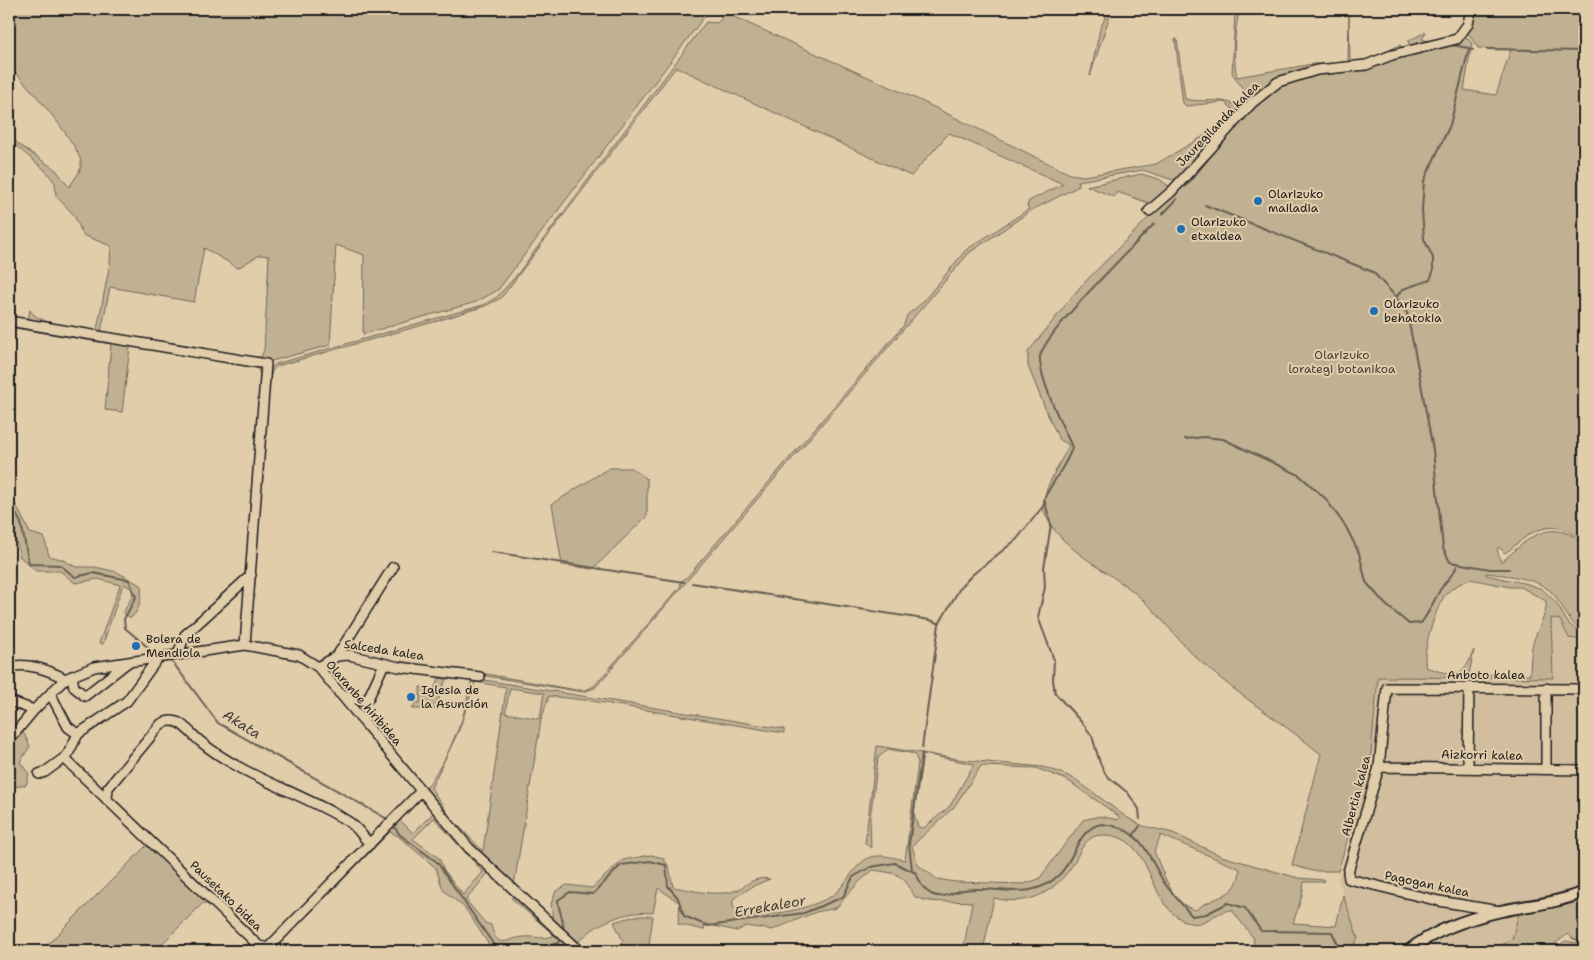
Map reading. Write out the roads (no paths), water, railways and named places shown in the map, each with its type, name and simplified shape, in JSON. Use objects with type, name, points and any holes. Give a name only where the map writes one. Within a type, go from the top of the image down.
[{"type":"main road","points":[[1408,951],[1436,935],[1474,918],[1556,901],[1584,892]]},
{"type":"street","name":"Jauregilanda kalea","points":[[1149,211],[1171,192],[1252,103],[1278,82],[1317,70],[1366,65],[1392,55],[1457,39],[1468,24],[1471,9]]},
{"type":"street","points":[[9,321],[266,364],[245,646]]},
{"type":"street","points":[[337,656],[392,566]]},
{"type":"street","points":[[178,654],[185,635],[251,575]]},
{"type":"street","name":"Olaranbe hiribidea","points":[[69,678],[94,667],[245,646],[299,655],[318,667],[421,791],[490,870],[580,951]]},
{"type":"street","name":"Salceda kalea","points":[[318,667],[337,656],[348,655],[384,664],[480,677]]},
{"type":"street","points":[[39,774],[64,758],[78,734],[127,702],[158,658]]},
{"type":"street","points":[[9,667],[16,665],[31,667],[69,678],[74,687],[85,696],[128,662]]},
{"type":"street","points":[[338,692],[362,701],[368,699],[384,664]]},
{"type":"street","points":[[9,734],[15,733],[34,710],[69,678]]},
{"type":"street","points":[[1468,767],[1469,687]]},
{"type":"street","name":"Anboto kalea","points":[[1387,688],[1584,688]]},
{"type":"street","name":"Albertia kalea","points":[[1349,879],[1348,872],[1378,766],[1387,688]]},
{"type":"street","points":[[1546,688],[1546,769]]},
{"type":"street","points":[[52,695],[68,727],[78,734]]},
{"type":"street","points":[[9,701],[34,710]]},
{"type":"street","points":[[107,800],[108,788],[161,724],[168,720],[176,720],[202,744],[241,769],[308,800],[350,823],[370,844]]},
{"type":"street","name":"Pausetako bidea","points":[[64,758],[259,946],[268,948],[421,791]]},
{"type":"street","name":"Aizkorri kalea","points":[[1378,766],[1584,770]]},
{"type":"street","name":"Pagogan kalea","points":[[1349,879],[1439,902],[1500,912]]},
{"type":"waterway","points":[[1452,45],[1469,48]]},
{"type":"waterway","points":[[1205,205],[1373,272],[1396,297],[1403,289],[1430,280],[1433,272],[1433,258],[1424,239],[1422,210],[1424,181],[1450,125],[1469,49],[1473,50]]},
{"type":"waterway","points":[[1486,49],[1584,51]]},
{"type":"waterway","points":[[1185,187],[1212,154]]},
{"type":"waterway","points":[[1162,215],[1177,199]]},
{"type":"waterway","points":[[1140,819],[1139,809],[1128,793],[1106,775],[1100,763],[1092,736],[1055,693],[1053,680],[1054,660],[1038,617],[1045,587],[1044,568],[1051,525],[1044,499],[1072,447],[1047,390],[1040,357],[1056,330],[1072,311],[1154,224]]},
{"type":"waterway","points":[[1396,297],[1407,313],[1419,373],[1433,450],[1443,548],[1450,562],[1490,569],[1509,569]]},
{"type":"waterway","points":[[1185,439],[1204,437],[1223,439],[1299,475],[1325,498],[1346,527],[1359,553],[1366,582],[1385,604],[1409,624],[1421,623],[1458,563]]},
{"type":"waterway","name":"Akata","points":[[9,501],[21,523],[29,564],[60,565],[75,577],[93,573],[129,580],[136,597],[124,619],[125,628],[157,655]]},
{"type":"waterway","points":[[922,748],[939,624],[960,588],[972,575],[1017,539],[1044,505]]},
{"type":"waterway","points":[[492,552],[684,582]]},
{"type":"waterway","points":[[692,583],[930,620],[938,623]]},
{"type":"waterway","name":"Akata","points":[[168,660],[174,664],[218,723],[389,820]]},
{"type":"waterway","points":[[912,870],[909,844],[922,753]]},
{"type":"waterway","name":"Akata","points":[[392,824],[400,835],[437,862],[498,951]]},
{"type":"waterway","name":"Errekaleor","points":[[563,930],[558,900],[570,892],[593,894],[621,865],[650,861],[666,865],[668,886],[678,898],[684,916],[708,926],[804,913],[843,897],[853,877],[871,867],[895,863],[916,873],[923,888],[935,896],[977,889],[1013,891],[1036,889],[1059,875],[1087,831],[1094,826],[1102,824],[1125,830],[1140,842],[1146,849],[1165,884],[1192,916],[1206,914],[1228,903],[1245,908],[1261,931],[1332,932],[1341,951]]},
{"type":"waterway","points":[[1133,836],[1140,826]]},
{"type":"waterway","name":"Errekaleor","points":[[531,951],[558,943],[561,937]]},
{"type":"place","name":"Olarizuko mailadia","points":[[1258,201]]},
{"type":"place","name":"Olarizuko etxaldea","points":[[1181,229]]},
{"type":"place","name":"Olarizuko behatokia","points":[[1374,311]]},
{"type":"place","name":"Bolera de Mendiola","points":[[136,646]]},
{"type":"place","name":"Iglesia de la Asunción","points":[[411,697]]},
{"type":"park label","name":"Olarizuko lorategi botanikoa","points":[[1342,362]]}]
